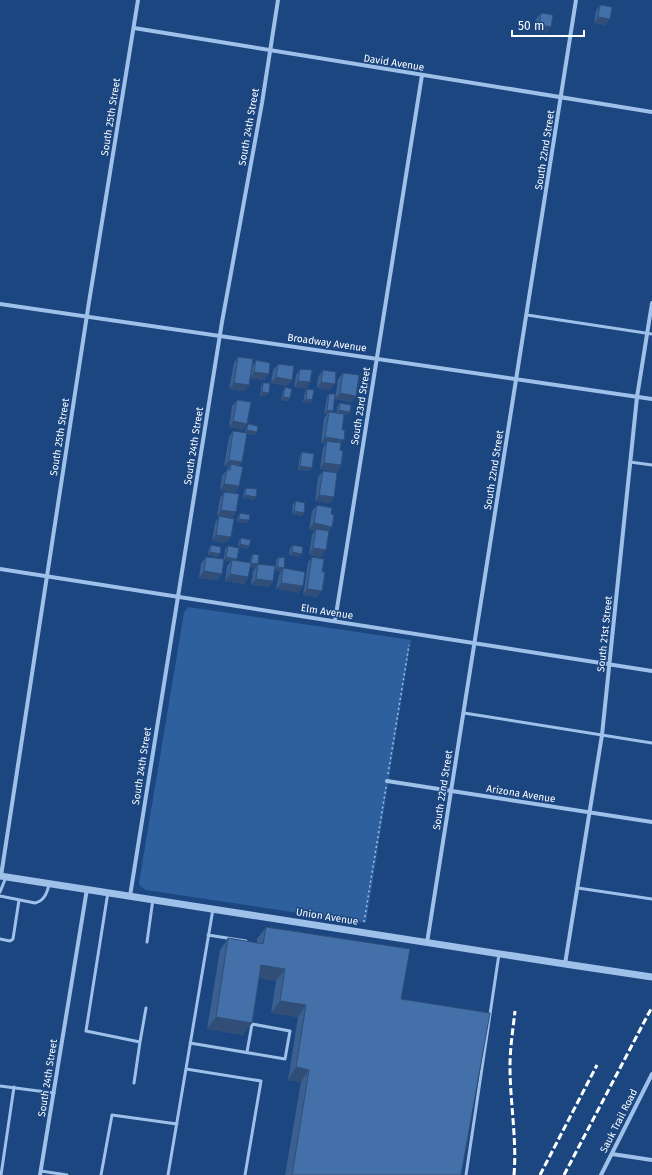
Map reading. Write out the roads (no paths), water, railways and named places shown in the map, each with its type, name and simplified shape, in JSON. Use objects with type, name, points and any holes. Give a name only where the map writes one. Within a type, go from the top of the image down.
[{"type":"street","name":"South 25th Street","points":[[2,876],[86,316],[138,0]]},
{"type":"street","name":"South 24th Street","points":[[130,896],[220,336],[278,0]]},
{"type":"street","name":"South 22nd Street","points":[[427,943],[576,0]]},
{"type":"street","name":"David Avenue","points":[[134,28],[652,112]]},
{"type":"street","name":"South 23rd Street","points":[[335,622],[422,75]]},
{"type":"street","name":"South 21st Street","points":[[565,964],[602,735],[637,397],[650,334],[652,303]]},
{"type":"street","name":"Broadway Avenue","points":[[0,304],[652,399]]},
{"type":"street","name":"Elm Avenue","points":[[0,569],[652,671]]},
{"type":"street","name":"Arizona Avenue","points":[[387,780],[652,822]]},
{"type":"street","name":"Union Avenue","points":[[2,876],[427,943],[652,976]]},
{"type":"street","name":"South 24th Street","points":[[40,1173],[87,889]]},
{"type":"street","name":"Sauk Trail Road","points":[[601,1175],[652,1074]]},
{"type":"street","points":[[612,1154],[652,1160]]},
{"type":"lane","points":[[527,315],[650,334]]},
{"type":"lane","points":[[630,462],[652,465]]},
{"type":"lane","points":[[464,713],[652,743]]},
{"type":"lane","points":[[0,892],[2,876]]},
{"type":"lane","points":[[0,896],[38,902],[44,898],[49,884]]},
{"type":"lane","points":[[578,888],[652,899]]},
{"type":"lane","points":[[108,892],[86,1031],[140,1042]]},
{"type":"lane","points":[[147,942],[153,899]]},
{"type":"lane","points":[[0,940],[10,941],[13,939],[19,900]]},
{"type":"lane","points":[[168,1175],[213,909]]},
{"type":"lane","points":[[208,934],[246,940]]},
{"type":"lane","points":[[466,1175],[499,954]]},
{"type":"lane","points":[[134,1083],[146,1008]]},
{"type":"lane","points":[[190,1043],[285,1059],[290,1031],[252,1024],[247,1052]]},
{"type":"lane","points":[[186,1069],[261,1081],[245,1175]]},
{"type":"lane","points":[[0,1086],[54,1093]]},
{"type":"lane","points":[[1,1175],[14,1087]]},
{"type":"lane","points":[[101,1175],[112,1115],[177,1124]]},
{"type":"lane","points":[[40,1173],[67,1175]]},
{"type":"railway","points":[[564,1175],[652,1007]]},
{"type":"railway","points":[[514,1175],[515,1148],[510,1066],[515,1011]]},
{"type":"railway","points":[[540,1175],[597,1065]]}]
